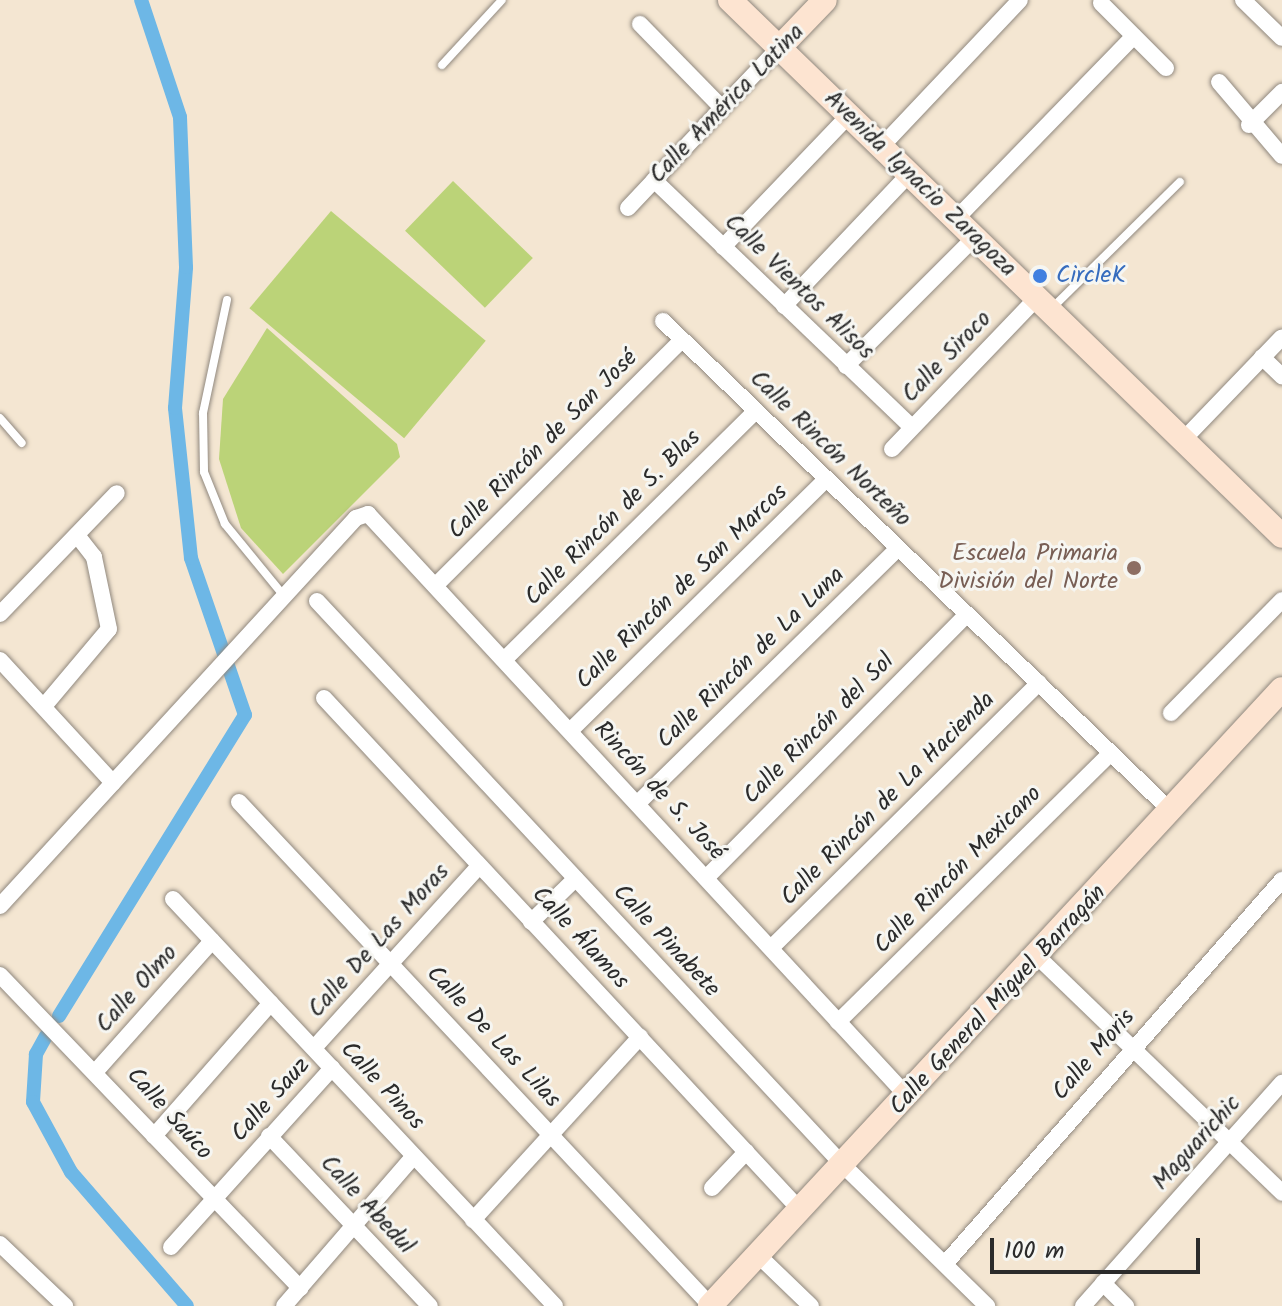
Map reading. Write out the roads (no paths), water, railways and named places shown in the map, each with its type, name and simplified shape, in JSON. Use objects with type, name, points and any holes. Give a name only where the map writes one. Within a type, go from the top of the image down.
[{"type":"main road","name":"Avenida Ignacio Zaragoza","points":[[730,0],[1282,536]]},
{"type":"main road","name":"Calle América Latina","points":[[779,48],[825,0]]},
{"type":"main road","name":"Calle General Miguel Barragán","points":[[710,1306],[1039,958],[1282,689]]},
{"type":"street","points":[[881,147],[1020,0]]},
{"type":"street","points":[[1243,0],[1282,38]]},
{"type":"street","points":[[1101,3],[1166,68]]},
{"type":"street","points":[[640,24],[722,108]]},
{"type":"street","points":[[956,219],[1134,36]]},
{"type":"street","name":"Calle América Latina","points":[[628,208],[779,48]]},
{"type":"street","points":[[1219,82],[1249,125],[1282,156]]},
{"type":"street","points":[[1249,125],[1282,92]]},
{"type":"street","points":[[723,247],[849,115]]},
{"type":"street","points":[[784,306],[910,173]]},
{"type":"street","name":"Calle Vientos Alisos","points":[[654,180],[912,427]]},
{"type":"street","points":[[846,366],[975,237]]},
{"type":"street","name":"Calle Siroco","points":[[892,449],[1044,304]]},
{"type":"street","name":"Calle Rincón Norteño","points":[[663,321],[1172,812]]},
{"type":"street","points":[[1184,439],[1282,337]]},
{"type":"street","name":"Calle Rincón de San José","points":[[437,584],[682,340]]},
{"type":"street","points":[[1262,357],[1282,376]]},
{"type":"street","name":"Calle Rincón de S. Blas","points":[[505,659],[756,411]]},
{"type":"street","name":"Calle Rincón de San Marcos","points":[[571,730],[826,479]]},
{"type":"street","points":[[0,614],[117,493]]},
{"type":"street","name":"Rincón de S. José","points":[[284,596],[356,518],[375,518],[908,1097]]},
{"type":"street","points":[[45,705],[109,629],[94,557],[77,535]]},
{"type":"street","name":"Calle Rincón de La Luna","points":[[638,803],[898,548]]},
{"type":"street","points":[[0,906],[284,596]]},
{"type":"street","points":[[1171,713],[1282,600]]},
{"type":"street","name":"Calle Pinabete","points":[[317,601],[843,1165],[987,1306]]},
{"type":"street","name":"Calle Rincón del Sol","points":[[706,878],[967,614]]},
{"type":"street","points":[[0,660],[45,705],[113,783]]},
{"type":"street","name":"Calle Rincón de La Hacienda","points":[[771,948],[1039,683]]},
{"type":"street","name":"Calle Álamos","points":[[324,698],[801,1211]]},
{"type":"street","name":"Calle Rincón Mexicano","points":[[838,1022],[1111,753]]},
{"type":"street","name":"Calle De Las Lilas","points":[[239,802],[710,1306]]},
{"type":"street","name":"Calle De Las Moras","points":[[314,1048],[479,866]]},
{"type":"street","points":[[531,922],[575,879]]},
{"type":"street","name":"Calle Moris","points":[[945,1264],[1132,1047],[1282,880]]},
{"type":"street","name":"Calle Pinos","points":[[173,899],[555,1306]]},
{"type":"street","name":"Calle Olmo","points":[[97,1070],[212,941]]},
{"type":"street","points":[[1039,958],[1282,1193]]},
{"type":"street","name":"Calle Saúco","points":[[0,975],[97,1070],[154,1136],[300,1288]]},
{"type":"street","points":[[154,1136],[271,1003]]},
{"type":"street","points":[[473,1220],[640,1037]]},
{"type":"street","name":"Calle Sauz","points":[[171,1247],[216,1202],[269,1136],[332,1068]]},
{"type":"street","name":"Maguarichic","points":[[1083,1306],[1282,1083]]},
{"type":"street","name":"Calle Abedul","points":[[269,1136],[430,1306]]},
{"type":"street","points":[[712,1188],[746,1152]]},
{"type":"street","points":[[284,1306],[414,1156]]},
{"type":"street","points":[[0,1244],[65,1306]]},
{"type":"street","points":[[759,1256],[811,1306]]},
{"type":"street","points":[[1103,1283],[1126,1306]]},
{"type":"lane","points":[[442,65],[502,0]]},
{"type":"lane","points":[[1044,304],[1180,182]]},
{"type":"lane","points":[[227,300],[203,413],[204,472],[225,524],[284,596]]},
{"type":"lane","points":[[0,418],[22,443]]},
{"type":"waterway","points":[[59,1016],[245,715],[191,558],[175,408],[186,267],[180,117],[141,0]]},
{"type":"waterway","points":[[46,1036],[36,1054],[33,1102],[71,1172],[187,1306]]},
{"type":"place","name":"CircleK","points":[[1040,276]]},
{"type":"place","name":"Escuela Primaria División del Norte","points":[[1134,568]]}]
